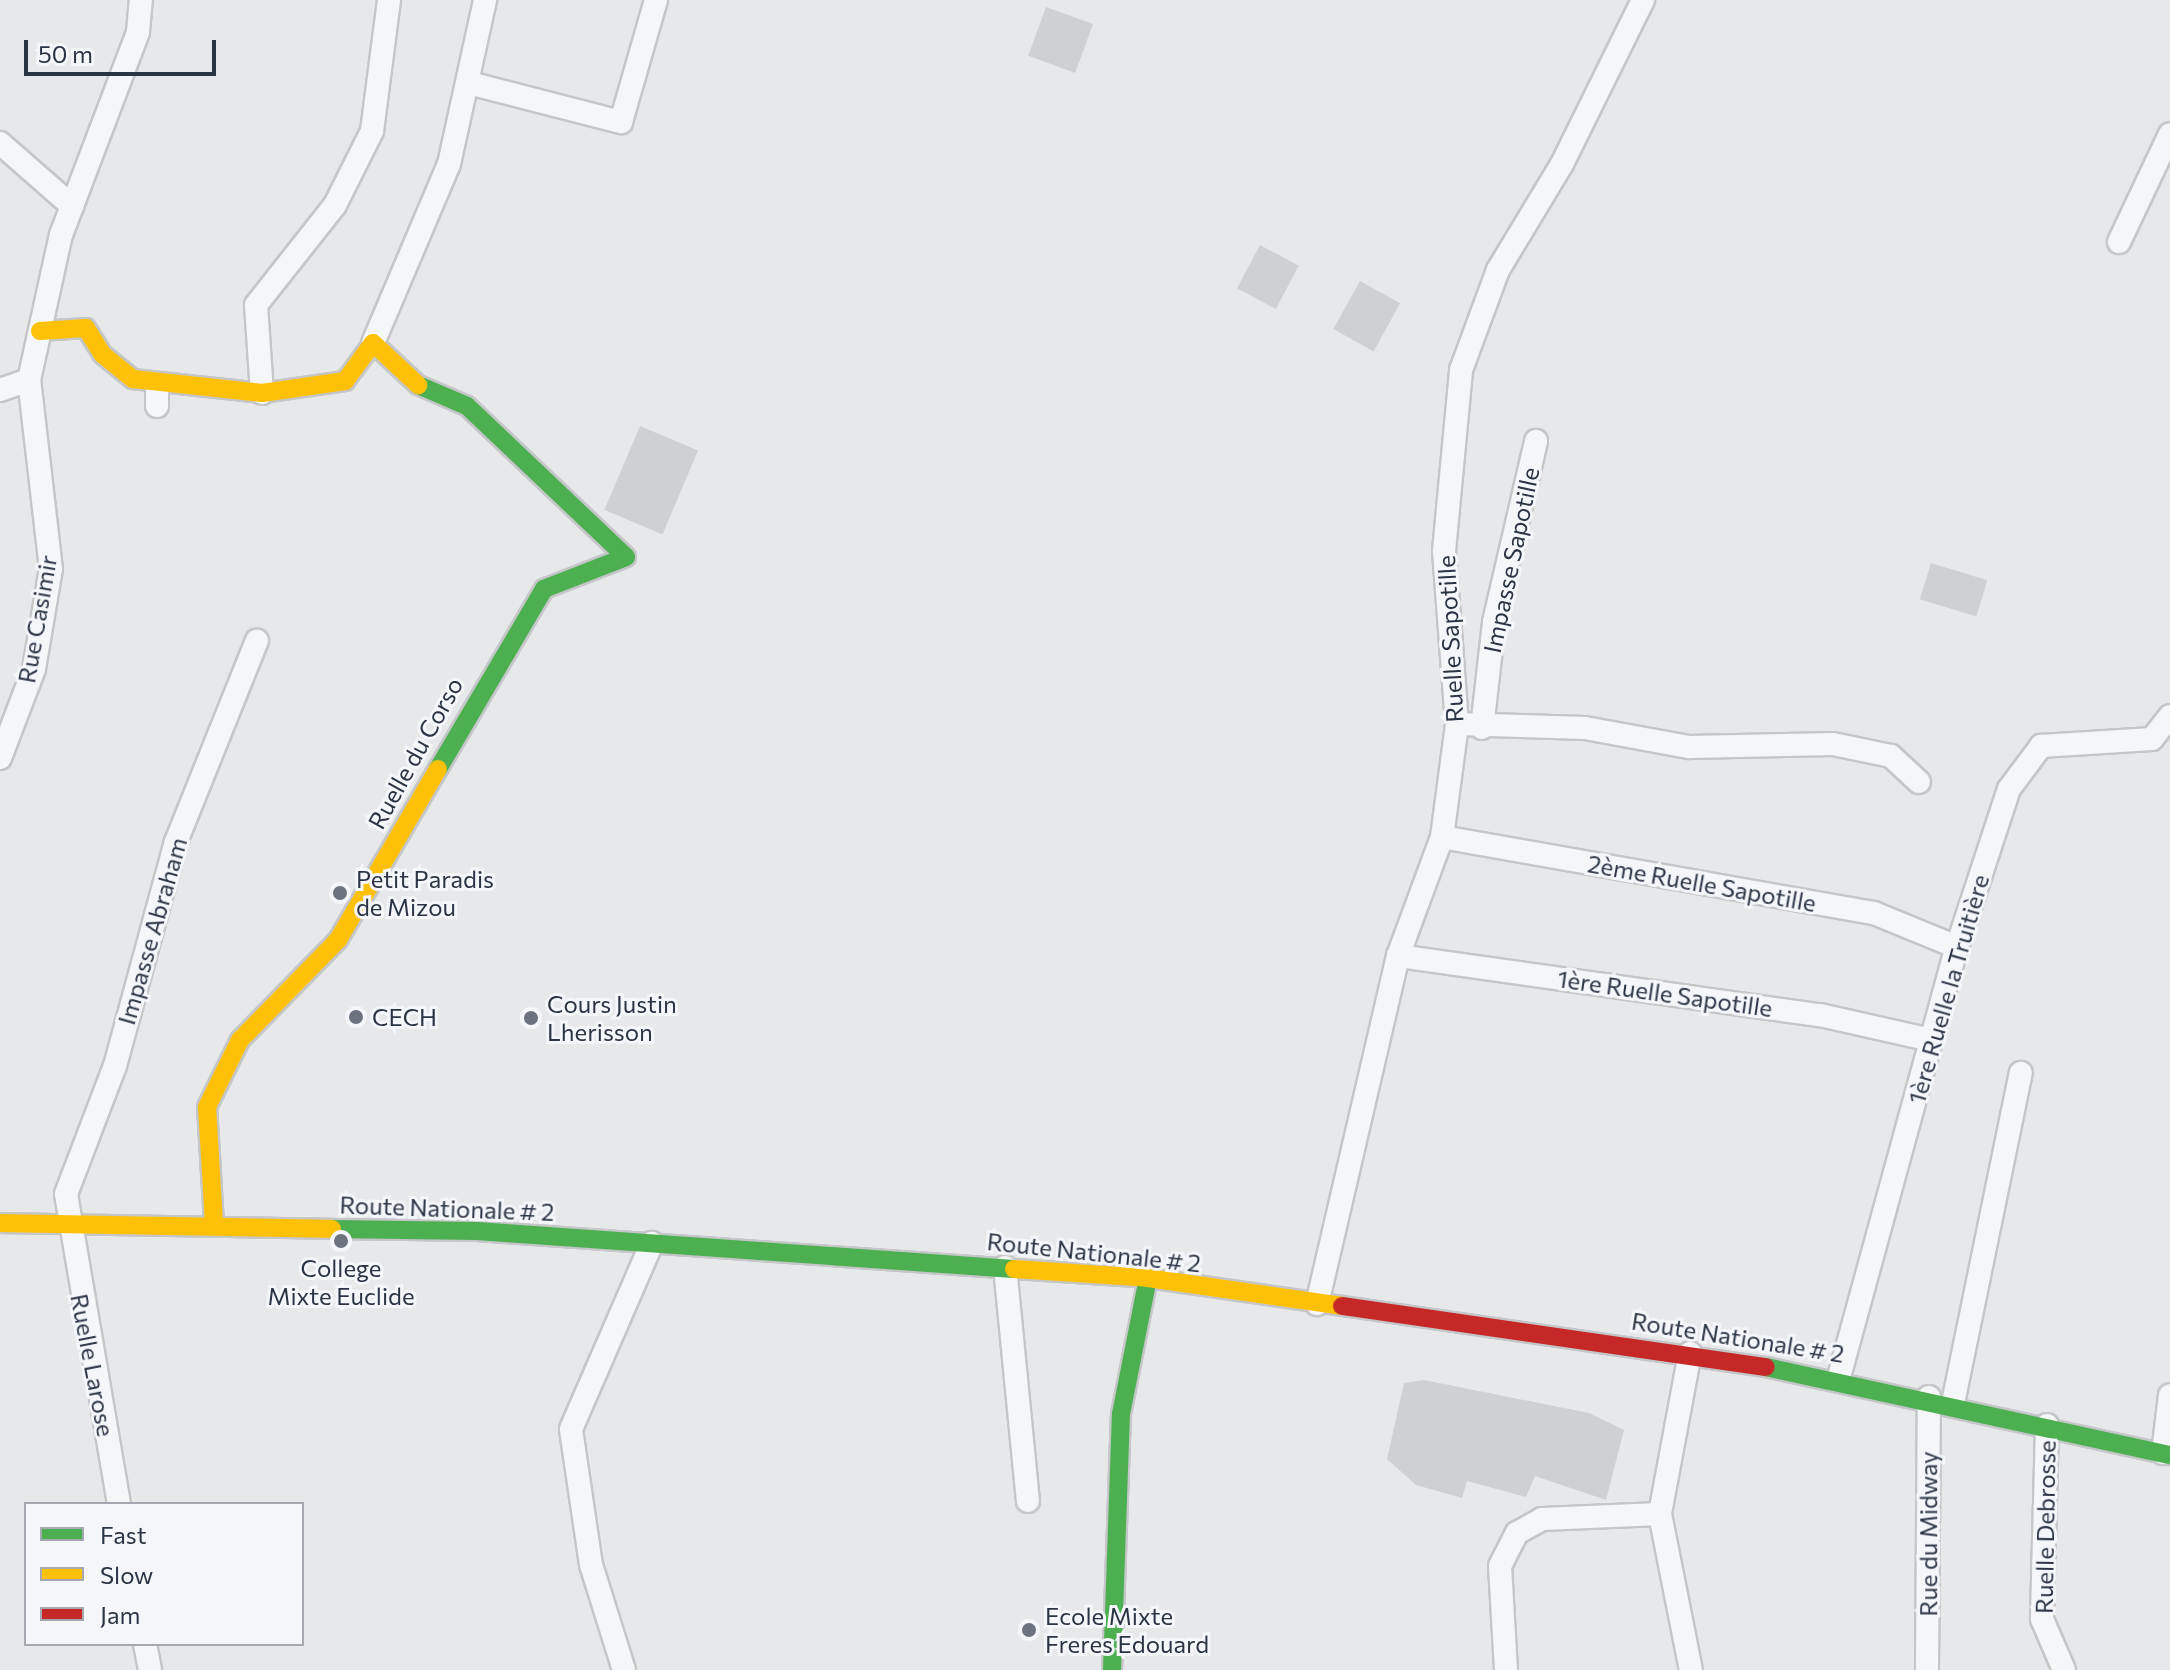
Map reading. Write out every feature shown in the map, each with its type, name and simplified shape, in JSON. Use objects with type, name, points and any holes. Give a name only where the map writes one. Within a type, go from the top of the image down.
[{"type":"main road","points":[[40,331],[86,328],[102,354],[157,395],[262,393],[345,381],[373,343]]},
{"type":"main road","name":"Ruelle du Corso","points":[[214,1224],[207,1107],[240,1040],[338,940],[544,589],[626,557],[467,406],[413,383],[373,343]]},
{"type":"main road","name":"Route Nationale # 2","points":[[0,1223],[66,1227],[214,1224],[652,1243],[1148,1278],[1317,1304],[1690,1353],[1839,1377],[2166,1454]]},
{"type":"main road","points":[[1112,1670],[1121,1414],[1148,1278]]},
{"type":"street","name":"Rue Casimir","points":[[0,758],[34,669],[51,569],[29,380],[72,206],[138,32],[141,0]]},
{"type":"street","points":[[262,393],[256,305],[335,205],[372,131],[389,0]]},
{"type":"street","points":[[373,343],[449,164],[485,0]]},
{"type":"street","points":[[469,83],[621,122],[656,0]]},
{"type":"street","name":"Ruelle Sapotille","points":[[1317,1304],[1398,956],[1442,837],[1457,724],[1444,551],[1461,370],[1498,270],[1562,164],[1643,0]]},
{"type":"street","points":[[2119,242],[2170,134]]},
{"type":"street","points":[[0,143],[72,206]]},
{"type":"street","points":[[0,390],[29,380]]},
{"type":"street","name":"Impasse Sapotille","points":[[1482,728],[1494,622],[1536,441]]},
{"type":"street","name":"Impasse Abraham","points":[[66,1227],[66,1194],[115,1066],[176,842],[257,641]]},
{"type":"street","name":"1ère Ruelle la Truitière","points":[[1839,1377],[1957,947],[2009,789],[2041,746],[2152,739],[2170,716]]},
{"type":"street","points":[[1457,724],[1482,728],[1585,728],[1689,747],[1833,744],[1891,756],[1919,782]]},
{"type":"street","name":"2ème Ruelle Sapotille","points":[[1442,837],[1874,913],[1957,947]]},
{"type":"street","name":"1ère Ruelle Sapotille","points":[[1398,956],[1820,1015],[1931,1040]]},
{"type":"street","points":[[1953,1403],[2021,1073]]},
{"type":"street","name":"Ruelle Larose","points":[[66,1227],[119,1502]]},
{"type":"street","points":[[624,1670],[591,1565],[571,1429],[652,1243]]},
{"type":"street","points":[[1005,1267],[1028,1501]]},
{"type":"street","points":[[1690,1353],[1660,1514],[1691,1670]]},
{"type":"street","points":[[2166,1454],[2170,1395]]},
{"type":"street","name":"Rue du Midway","points":[[1927,1670],[1929,1397]]},
{"type":"street","name":"Ruelle Debrosse","points":[[2047,1425],[2042,1619],[2064,1670]]},
{"type":"street","points":[[1506,1670],[1500,1566],[1517,1533],[1542,1519],[1660,1514]]},
{"type":"street","points":[[145,1646],[150,1670]]},
{"type":"building","points":[[1046,7],[1093,24],[1075,73],[1028,56]]},
{"type":"building","points":[[1260,245],[1299,266],[1276,309],[1237,288]]},
{"type":"building","points":[[1360,281],[1400,303],[1374,351],[1333,329]]},
{"type":"building","points":[[640,426],[698,451],[662,534],[604,510]]},
{"type":"building","points":[[1931,563],[1987,580],[1976,617],[1920,599]]},
{"type":"building","points":[[1424,1380],[1589,1413],[1624,1430],[1606,1500],[1535,1476],[1526,1497],[1467,1481],[1462,1498],[1416,1485],[1387,1459],[1404,1383]]},
{"type":"traffic: fast","points":[[418,385],[467,406],[626,557],[544,589],[438,769]]},
{"type":"traffic: fast","points":[[332,1229],[477,1231],[1014,1269]]},
{"type":"traffic: fast","points":[[1112,1670],[1121,1414],[1148,1278]]},
{"type":"traffic: fast","points":[[1766,1367],[2170,1455]]},
{"type":"traffic: slow","points":[[40,331],[86,328],[102,354],[133,379],[262,393],[345,381],[373,343],[418,385]]},
{"type":"traffic: slow","points":[[214,1224],[207,1107],[240,1040],[338,940],[438,769]]},
{"type":"traffic: slow","points":[[0,1223],[332,1229]]},
{"type":"traffic: slow","points":[[1014,1269],[1148,1278],[1342,1306]]},
{"type":"traffic: jam","points":[[1342,1306],[1766,1367]]},
{"type":"place","name":"Petit Paradis de Mizou","points":[[340,893]]},
{"type":"place","name":"CECH","points":[[356,1017]]},
{"type":"place","name":"Cours Justin Lherisson","points":[[531,1018]]},
{"type":"place","name":"College Mixte Euclide","points":[[341,1241]]},
{"type":"place","name":"Ecole Mixte Freres Edouard","points":[[1029,1630]]}]
